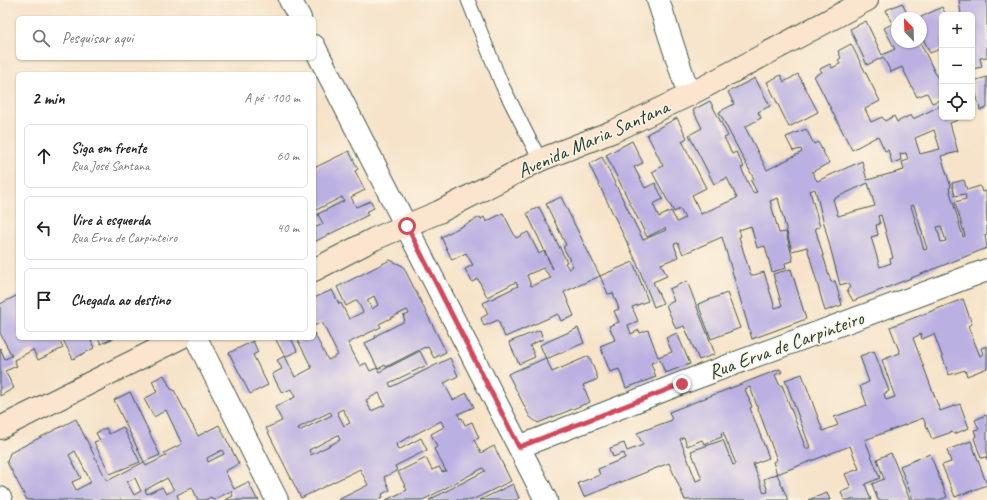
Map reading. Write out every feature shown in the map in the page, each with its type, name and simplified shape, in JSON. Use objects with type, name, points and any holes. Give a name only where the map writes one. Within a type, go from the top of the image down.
[{"type":"street","points":[[290,0],[299,16]]},
{"type":"street","points":[[658,0],[689,96]]},
{"type":"street","name":"Avenida Maria Santana","points":[[316,269],[374,239],[439,212],[540,160],[614,131],[689,96],[867,0]]},
{"type":"street","points":[[316,50],[546,500]]},
{"type":"street","name":"Rua Erva de Carpinteiro","points":[[519,447],[682,384],[987,270]]},
{"type":"street","points":[[0,428],[176,340]]},
{"type":"street","points":[[197,340],[277,500]]},
{"type":"lane","points":[[468,0],[502,85],[540,160]]},
{"type":"building","points":[[959,0],[987,0],[987,57],[980,58],[982,67],[975,68],[975,12],[961,12]]},
{"type":"building","points":[[902,3],[906,12],[891,12],[891,22],[886,10]]},
{"type":"building","points":[[942,7],[944,12],[939,12],[939,49],[930,53],[927,47],[927,14]]},
{"type":"building","points":[[866,21],[882,55],[895,49],[923,48],[939,81],[939,100],[932,103],[927,93],[917,97],[902,67],[891,72],[883,57],[867,65],[850,29]]},
{"type":"building","points":[[891,24],[891,41],[884,28]]},
{"type":"building","points":[[851,44],[880,101],[865,109],[871,122],[882,117],[885,121],[894,116],[897,122],[911,115],[913,119],[939,106],[939,120],[958,120],[950,123],[958,152],[941,156],[951,187],[949,188],[963,237],[965,236],[955,202],[966,199],[965,194],[955,196],[952,183],[964,180],[967,190],[980,186],[982,192],[986,191],[987,234],[985,235],[987,248],[853,301],[847,290],[850,287],[847,283],[840,285],[815,189],[810,191],[820,227],[815,228],[831,282],[835,281],[842,305],[825,311],[807,247],[792,251],[778,198],[770,201],[779,233],[786,232],[793,261],[785,263],[786,268],[772,272],[765,246],[757,248],[751,226],[739,230],[741,236],[739,237],[751,276],[764,272],[775,308],[782,306],[773,274],[791,269],[806,319],[752,339],[722,237],[683,254],[678,243],[674,244],[678,257],[661,264],[667,276],[653,282],[663,303],[654,307],[636,261],[589,164],[602,157],[643,240],[666,230],[665,228],[647,237],[606,155],[632,141],[643,163],[634,167],[645,188],[655,183],[663,199],[653,204],[659,217],[671,211],[677,222],[685,218],[680,209],[674,212],[652,172],[663,166],[647,134],[677,118],[687,138],[682,141],[706,188],[692,195],[701,214],[737,198],[727,178],[714,184],[689,135],[702,128],[693,110],[710,101],[728,136],[724,138],[732,154],[736,152],[744,167],[741,168],[753,193],[757,192],[751,181],[754,179],[719,112],[734,104],[728,92],[755,78],[770,106],[758,112],[761,118],[745,127],[767,170],[802,152],[801,149],[793,151],[786,137],[806,129],[814,144],[818,142],[829,163],[812,172],[817,181],[862,161],[867,180],[904,170],[902,162],[908,160],[906,153],[900,154],[901,160],[892,163],[888,150],[885,151],[878,136],[852,150],[814,76],[822,72],[820,69],[830,64],[832,68],[840,64],[838,60],[841,58],[838,51]],"holes":[[[934,130],[940,149],[920,154],[915,138]],[[868,183],[875,206],[838,216],[833,199]],[[914,205],[927,249],[924,250],[911,206]],[[881,215],[893,258],[890,259],[891,263],[880,267],[871,237],[878,235],[876,225],[880,224],[878,216]],[[941,226],[946,241],[941,242],[937,227]]]},
{"type":"building","points":[[798,74],[818,112],[789,127],[767,82],[781,75],[784,82]]},
{"type":"building","points":[[987,77],[987,108],[980,110],[975,89],[975,80]]},
{"type":"building","points":[[349,151],[358,169],[355,171],[365,190],[351,197],[356,207],[371,201],[374,208],[366,212],[368,215],[316,241],[316,227],[323,224],[318,214],[344,201],[342,197],[316,210],[316,167]]},
{"type":"building","points":[[561,197],[600,276],[564,292],[574,316],[561,321],[558,314],[505,337],[498,320],[484,326],[481,318],[488,314],[483,303],[518,286],[516,282],[487,297],[478,279],[472,282],[465,269],[473,265],[466,253],[452,260],[441,237],[480,217],[481,219],[484,217],[486,222],[503,213],[516,238],[528,232],[539,254],[544,251],[553,269],[527,213],[539,207],[567,262],[565,263],[569,269],[573,266],[563,247],[566,245],[546,204]],"holes":[[[543,268],[551,278],[531,286],[527,275]]]},
{"type":"building","points":[[390,260],[403,266],[446,352],[434,358],[428,347],[425,347],[386,367],[385,365],[378,369],[365,343],[376,338],[375,336],[405,321],[403,316],[409,314],[407,310],[379,324],[381,327],[348,343],[360,366],[366,363],[370,371],[377,368],[379,372],[420,351],[427,365],[389,383],[391,387],[450,358],[458,376],[444,383],[453,400],[467,393],[474,407],[458,414],[460,419],[462,418],[465,425],[472,422],[479,438],[474,440],[481,453],[494,446],[511,481],[472,500],[429,500],[485,471],[483,468],[423,500],[386,500],[407,490],[398,472],[426,458],[432,470],[439,467],[442,472],[446,471],[434,449],[437,447],[431,434],[444,427],[441,421],[396,444],[398,450],[421,438],[427,450],[395,466],[397,471],[384,477],[390,490],[382,494],[383,497],[377,500],[338,500],[368,485],[360,469],[301,498],[266,428],[282,421],[275,407],[295,397],[291,389],[282,393],[272,374],[282,369],[277,360],[285,356],[295,377],[312,368],[298,341],[300,340],[316,340],[316,337],[328,360],[338,355],[322,322],[316,325],[316,297],[332,290],[349,319],[363,312],[357,300],[346,306],[337,287]],"holes":[[[374,296],[378,305],[372,309],[367,300]],[[379,393],[385,405],[371,411],[366,400]],[[343,409],[350,423],[344,426],[337,412]],[[330,412],[332,415],[299,431],[298,428]],[[338,435],[340,440],[311,455],[309,450]]]},
{"type":"building","points":[[633,262],[648,301],[632,307],[638,321],[628,325],[631,334],[639,330],[640,333],[648,330],[658,357],[672,352],[666,338],[677,333],[690,364],[665,373],[660,360],[651,363],[656,377],[626,388],[619,369],[610,372],[600,346],[615,340],[609,326],[619,322],[614,311],[619,309],[613,293],[608,294],[600,276]]},
{"type":"building","points":[[687,281],[715,354],[699,360],[684,326],[676,329],[666,305],[674,301],[669,289]]},
{"type":"building","points":[[727,293],[740,328],[711,339],[698,304]]},
{"type":"building","points":[[16,296],[16,340],[59,340],[63,348],[38,360],[33,350],[14,360],[17,366],[5,371],[14,388],[0,396],[0,348],[5,359],[12,356],[0,333],[0,304]]},
{"type":"building","points":[[963,299],[972,324],[968,326],[980,356],[983,354],[981,348],[987,346],[987,368],[967,376],[965,370],[949,375],[934,334],[922,339],[921,334],[913,338],[940,411],[960,404],[969,428],[954,434],[952,432],[932,439],[923,418],[865,440],[880,478],[865,484],[871,500],[844,500],[841,492],[851,488],[845,474],[859,469],[850,446],[777,474],[788,500],[685,500],[669,463],[584,497],[578,483],[600,475],[598,469],[625,458],[624,453],[613,457],[610,448],[624,443],[627,451],[643,445],[637,433],[672,420],[669,412],[780,369],[782,372],[775,375],[780,386],[782,385],[806,449],[810,447],[785,380],[802,374],[823,431],[838,425],[834,417],[867,405],[860,386],[869,382],[860,356],[874,351],[889,391],[884,394],[886,400],[895,397],[882,360],[900,353],[890,327]],"holes":[[[750,387],[777,460],[773,462],[777,474],[764,479],[768,492],[764,493],[753,464],[769,458],[750,408],[752,407],[745,389]],[[723,432],[736,464],[733,465],[723,440],[691,451],[702,479],[696,481],[680,439],[684,437],[687,446],[702,440],[704,444],[722,437],[721,433]]]},
{"type":"building","points":[[578,328],[584,343],[546,359],[540,345]]},
{"type":"building","points":[[540,330],[543,339],[530,345],[535,357],[519,364],[509,342]]},
{"type":"building","points":[[63,340],[91,340],[94,348],[73,359]]},
{"type":"building","points":[[99,340],[110,340],[101,344]]},
{"type":"building","points":[[276,340],[292,340],[297,351],[285,357]]},
{"type":"building","points":[[253,341],[258,352],[253,355],[268,385],[250,394],[229,353]]},
{"type":"building","points":[[589,356],[598,379],[583,385],[590,402],[538,423],[530,417],[508,374],[546,358],[552,372]]},
{"type":"building","points":[[164,375],[171,389],[174,390],[198,436],[219,425],[239,464],[225,471],[234,489],[248,482],[259,500],[225,500],[233,496],[231,491],[213,500],[211,497],[205,500],[198,500],[192,487],[177,495],[179,500],[27,500],[7,462],[10,453],[76,419],[107,481],[144,462],[146,466],[166,456],[164,453],[182,444],[166,410],[154,417],[144,399],[157,392],[152,381]],"holes":[[[222,450],[224,454],[208,462],[207,458]],[[75,451],[91,482],[76,490],[72,482],[81,478],[69,455]],[[135,478],[141,491],[134,495],[127,482]],[[167,478],[174,490],[166,494],[162,487],[147,494],[145,490]]]},
{"type":"building","points":[[130,392],[160,455],[144,462],[114,400]]},
{"type":"building","points":[[986,415],[987,460],[986,457],[981,458],[974,438],[976,436],[974,430],[979,429],[975,420]]},
{"type":"building","points":[[123,427],[140,462],[110,474],[94,442],[100,440],[96,433],[106,428],[109,434]]},
{"type":"building","points":[[971,441],[987,485],[955,497],[942,465],[951,462],[947,450]]},
{"type":"building","points":[[891,453],[910,500],[878,500],[872,484],[884,479],[877,459]]},
{"type":"building","points":[[930,454],[947,497],[939,500],[913,500],[900,466]]},
{"type":"building","points":[[513,484],[519,498],[515,500],[480,500]]},
{"type":"building","points":[[827,493],[830,500],[808,500]]},
{"type":"route","points":[[407,226],[519,447],[682,384]]}]
